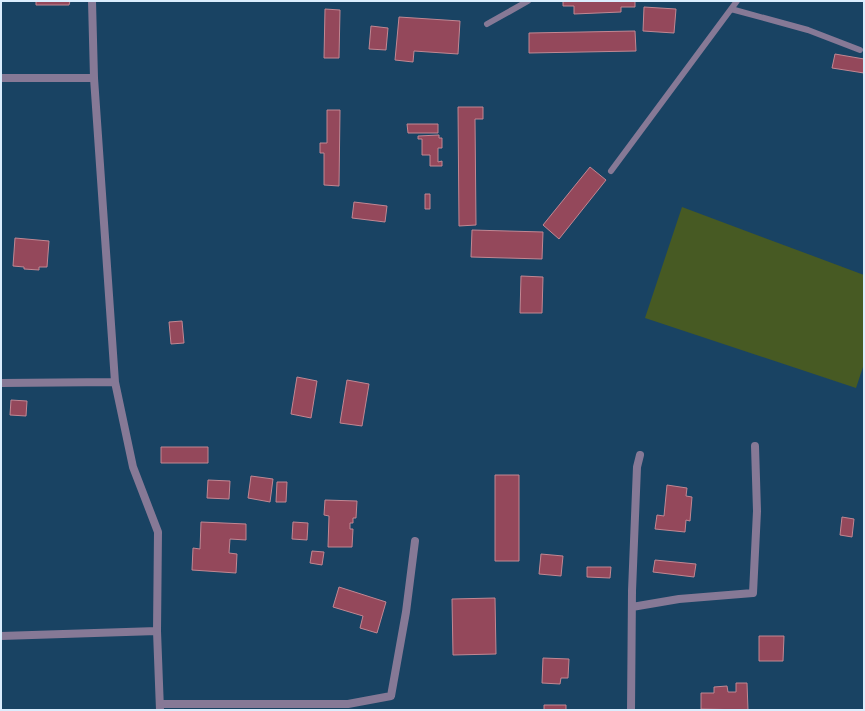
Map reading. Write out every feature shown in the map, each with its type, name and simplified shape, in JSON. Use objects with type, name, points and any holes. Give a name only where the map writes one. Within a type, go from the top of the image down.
[{"type":"street","points":[[92,1],[94,78],[115,382],[133,467],[158,532],[157,631],[160,707],[348,704],[391,696],[406,612],[416,541]]},
{"type":"street","points":[[1,78],[94,78]]},
{"type":"street","points":[[1,383],[115,382]]},
{"type":"street","points":[[632,607],[679,599],[753,593],[757,511],[755,446]]},
{"type":"street","points":[[631,710],[632,607],[637,468],[640,455]]},
{"type":"street","points":[[1,636],[157,631]]},
{"type":"lane","points":[[487,24],[528,1]]},
{"type":"lane","points":[[611,171],[737,1]]},
{"type":"lane","points":[[731,9],[808,30],[860,50]]},
{"type":"green space","points":[[682,207],[864,275],[864,364],[856,388],[645,318]]},
{"type":"building","points":[[36,1],[70,1],[69,5],[36,5]]},
{"type":"building","points":[[563,1],[635,1],[635,7],[621,7],[621,12],[574,14],[574,6],[563,6]]},
{"type":"building","points":[[644,7],[676,9],[674,33],[643,31]]},
{"type":"building","points":[[325,9],[340,10],[339,58],[324,58]]},
{"type":"building","points":[[399,17],[460,21],[458,54],[414,51],[413,62],[395,60]]},
{"type":"building","points":[[371,26],[388,28],[386,50],[369,49]]},
{"type":"building","points":[[635,31],[636,51],[529,53],[529,33]]},
{"type":"building","points":[[835,54],[864,59],[864,73],[832,68]]},
{"type":"building","points":[[458,107],[483,107],[483,119],[475,119],[476,225],[459,226]]},
{"type":"building","points":[[327,110],[340,110],[339,186],[324,185],[324,153],[320,153],[320,143],[327,143]]},
{"type":"building","points":[[407,124],[438,124],[438,133],[408,133]]},
{"type":"building","points":[[439,135],[439,138],[442,138],[442,148],[438,148],[438,162],[442,161],[442,166],[430,166],[430,155],[422,155],[422,139],[418,139],[418,136]]},
{"type":"building","points":[[590,167],[606,180],[559,239],[543,225]]},
{"type":"building","points":[[425,194],[430,194],[430,209],[425,209]]},
{"type":"building","points":[[354,202],[387,206],[385,222],[352,218]]},
{"type":"building","points":[[472,230],[543,232],[542,259],[471,257]]},
{"type":"building","points":[[15,238],[49,241],[47,267],[39,267],[39,270],[24,269],[24,267],[13,266]]},
{"type":"building","points":[[521,276],[543,277],[542,313],[520,313]]},
{"type":"building","points":[[182,321],[184,343],[171,344],[169,322]]},
{"type":"building","points":[[297,377],[317,381],[311,418],[291,414]]},
{"type":"building","points":[[347,380],[369,384],[362,426],[340,423]]},
{"type":"building","points":[[11,400],[27,401],[26,416],[10,415]]},
{"type":"building","points":[[161,447],[208,447],[208,463],[161,463]]},
{"type":"building","points":[[495,475],[519,475],[519,561],[495,561]]},
{"type":"building","points":[[251,476],[273,479],[270,502],[248,498]]},
{"type":"building","points":[[208,480],[230,481],[229,499],[207,498]]},
{"type":"building","points":[[277,482],[287,482],[286,502],[276,502]]},
{"type":"building","points":[[667,485],[687,488],[686,496],[692,497],[690,521],[686,520],[685,532],[655,529],[657,515],[664,516]]},
{"type":"building","points":[[325,500],[357,501],[356,518],[353,518],[353,523],[350,523],[350,529],[353,529],[352,547],[328,547],[329,516],[324,515]]},
{"type":"building","points":[[842,517],[854,519],[852,537],[840,535]]},
{"type":"building","points":[[201,522],[246,524],[246,540],[230,539],[229,553],[237,554],[236,573],[192,570],[193,548],[200,549]]},
{"type":"building","points":[[293,522],[308,523],[307,540],[292,539]]},
{"type":"building","points":[[312,551],[324,552],[322,565],[310,563]]},
{"type":"building","points":[[541,554],[563,556],[561,576],[539,574]]},
{"type":"building","points":[[655,560],[696,564],[694,577],[653,572]]},
{"type":"building","points":[[587,567],[611,567],[610,578],[587,577]]},
{"type":"building","points":[[339,587],[386,602],[377,633],[360,628],[363,616],[333,607]]},
{"type":"building","points":[[495,598],[496,654],[453,655],[452,599]]},
{"type":"building","points":[[759,636],[784,636],[783,661],[759,661]]},
{"type":"building","points":[[543,658],[569,659],[568,678],[561,678],[560,684],[542,683]]},
{"type":"building","points":[[736,683],[747,683],[748,710],[701,709],[701,693],[714,693],[714,687],[727,686],[728,692],[736,692]]},
{"type":"building","points":[[544,705],[566,705],[566,710],[544,710]]}]
